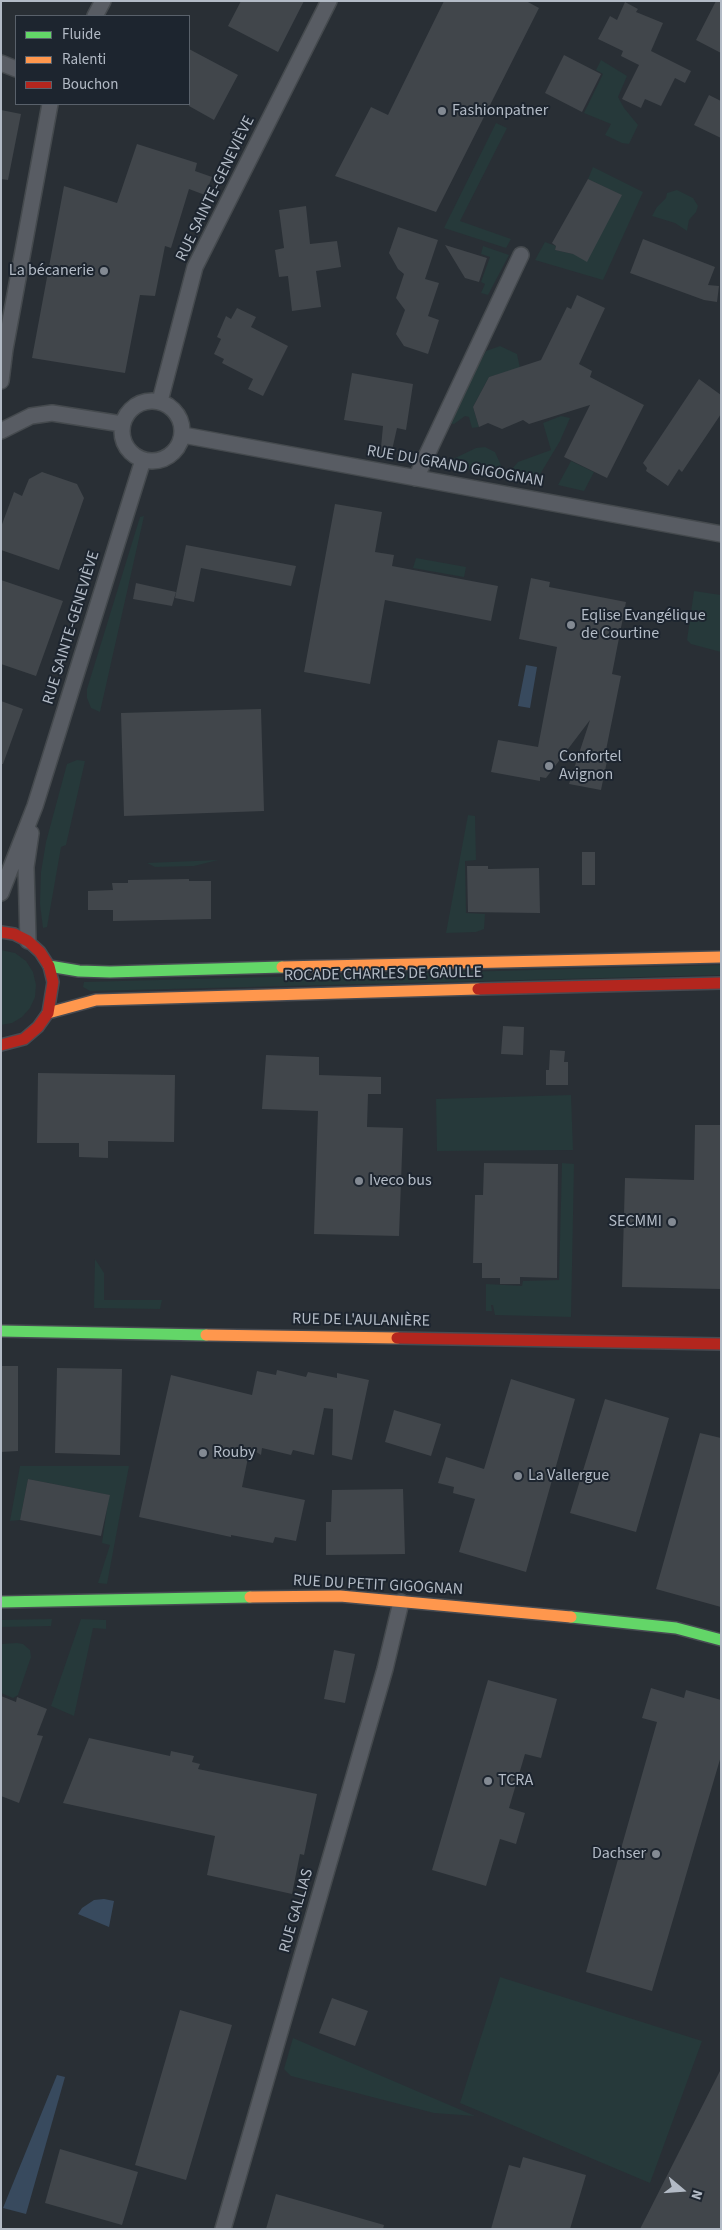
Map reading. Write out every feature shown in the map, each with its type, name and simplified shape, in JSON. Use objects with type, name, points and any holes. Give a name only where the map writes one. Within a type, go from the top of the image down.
[{"type":"main road","points":[[1,932],[14,934],[28,941],[40,952],[49,966],[52,982],[52,998],[48,1012],[38,1027],[24,1038],[3,1049]]},
{"type":"main road","name":"ROCADE CHARLES DE GAULLE","points":[[49,966],[78,971],[110,972],[721,957]]},
{"type":"main road","name":"ROCADE CHARLES DE GAULLE","points":[[48,1012],[96,1000],[139,998],[721,983]]},
{"type":"main road","name":"RUE DE L'AULANIÈRE","points":[[1,1331],[721,1344]]},
{"type":"main road","name":"RUE DU PETIT GIGOGNAN","points":[[1,1602],[340,1596],[636,1623],[676,1628],[721,1640]]},
{"type":"street","points":[[96,15],[103,1]]},
{"type":"street","name":"RUE SAINTE-GENEVIÈVE","points":[[160,402],[195,267],[329,1]]},
{"type":"street","points":[[1,63],[15,69]]},
{"type":"street","points":[[1,381],[5,349],[50,105]]},
{"type":"street","points":[[416,478],[522,254]]},
{"type":"street","points":[[148,401],[160,402],[173,409],[181,421],[182,435],[178,448],[168,457],[156,462],[143,460],[133,455],[126,446],[122,435],[122,424],[128,413],[137,405],[148,401]]},
{"type":"street","points":[[2,427],[31,416],[52,413],[122,424]]},
{"type":"street","name":"RUE DU GRAND GIGOGNAN","points":[[182,435],[721,534]]},
{"type":"street","name":"RUE SAINTE-GENEVIÈVE","points":[[35,806],[143,460]]},
{"type":"street","points":[[1,893],[35,806]]},
{"type":"street","points":[[28,941],[26,867],[35,806]]},
{"type":"street","name":"RUE GALLIAS","points":[[223,2229],[385,1669],[401,1602]]},
{"type":"shaded area","points":[[601,60],[627,76],[618,97],[624,108],[638,125],[629,144],[622,143],[605,135],[611,124],[584,113],[603,74],[596,70]]},
{"type":"shaded area","points":[[496,123],[507,128],[460,221],[511,239],[506,248],[444,228]]},
{"type":"shaded area","points":[[593,167],[643,192],[603,280],[535,260],[545,242],[556,246],[555,250],[573,254],[621,195],[588,179]]},
{"type":"shaded area","points":[[677,190],[693,198],[698,206],[696,212],[689,220],[687,231],[675,223],[652,216],[657,207],[666,198],[667,193]]},
{"type":"shaded area","points":[[483,246],[509,255],[488,295],[481,293],[485,284],[481,282],[490,257],[481,254]]},
{"type":"shaded area","points":[[500,346],[517,354],[520,368],[489,377],[473,407],[479,427],[472,428],[469,417],[465,416],[454,424],[448,423],[486,351]]},
{"type":"shaded area","points":[[561,416],[570,418],[560,441],[536,481],[514,477],[513,468],[518,462],[551,450],[543,423]]},
{"type":"shaded area","points":[[485,447],[495,452],[503,470],[501,474],[456,468],[453,459],[476,448]]},
{"type":"shaded area","points":[[571,461],[594,472],[584,491],[558,485]]},
{"type":"shaded area","points":[[144,516],[100,712],[91,708],[87,698],[87,689],[140,517]]},
{"type":"shaded area","points":[[416,558],[466,567],[464,577],[413,568]]},
{"type":"shaded area","points":[[694,591],[721,595],[721,652],[691,644],[687,640]]},
{"type":"shaded area","points":[[77,760],[85,761],[66,845],[61,847],[47,927],[43,928],[40,904],[41,872],[46,842],[67,764]]},
{"type":"shaded area","points":[[468,815],[475,816],[476,860],[465,861],[466,913],[485,914],[484,929],[476,932],[446,933]]},
{"type":"shaded area","points":[[218,860],[194,866],[155,867],[147,863]]},
{"type":"shaded area","points":[[1,950],[15,953],[26,961],[33,972],[36,985],[35,997],[30,1008],[22,1017],[12,1023],[1,1025]]},
{"type":"shaded area","points":[[721,965],[721,975],[90,991],[83,987],[84,982]]},
{"type":"shaded area","points":[[571,1095],[573,1150],[437,1151],[436,1099]]},
{"type":"shaded area","points":[[562,1163],[574,1164],[571,1317],[495,1315],[493,1305],[491,1305],[492,1311],[486,1311],[486,1284],[522,1286],[523,1281],[559,1280]]},
{"type":"shaded area","points":[[95,1259],[104,1273],[104,1300],[162,1300],[160,1309],[94,1308]]},
{"type":"shaded area","points":[[20,1466],[129,1466],[107,1584],[98,1583],[110,1545],[102,1543],[109,1495],[28,1479],[20,1520],[10,1521]]},
{"type":"shaded area","points":[[52,1619],[51,1626],[1,1627],[1,1620]]},
{"type":"shaded area","points":[[81,1619],[106,1620],[106,1629],[93,1628],[74,1716],[51,1706]]},
{"type":"shaded area","points":[[1,1644],[23,1644],[30,1650],[31,1657],[18,1695],[13,1698],[1,1693]]},
{"type":"shaded area","points":[[500,1977],[702,2041],[650,2183],[460,2103]]},
{"type":"shaded area","points":[[293,2038],[475,2116],[434,2113],[291,2076],[284,2069]]},
{"type":"water","points":[[526,665],[537,667],[530,708],[518,706]]},
{"type":"water","points":[[94,1900],[114,1901],[109,1927],[78,1914],[82,1908]]},
{"type":"water","points":[[57,2075],[65,2077],[26,2214],[3,2208]]},
{"type":"building","points":[[241,1],[304,1],[278,52],[228,26]]},
{"type":"building","name":"Fashionpatner","points":[[444,1],[526,1],[539,8],[436,212],[335,176],[371,107],[388,115]]},
{"type":"building","points":[[716,1],[721,1],[721,53],[696,40]]},
{"type":"building","points":[[625,2],[638,9],[636,12],[663,23],[651,51],[691,71],[685,83],[675,78],[661,106],[645,99],[641,108],[622,99],[639,65],[621,56],[623,51],[598,39],[610,16],[617,20]]},
{"type":"building","points":[[190,50],[238,75],[214,120],[189,106]]},
{"type":"building","points":[[564,55],[601,74],[582,112],[545,93]]},
{"type":"building","points":[[709,95],[721,101],[721,138],[694,125]]},
{"type":"building","points":[[1,110],[21,114],[8,180],[1,179]]},
{"type":"building","name":"La bécanerie","points":[[137,144],[197,163],[195,171],[212,177],[205,195],[189,189],[171,248],[165,246],[155,296],[140,295],[125,373],[32,358],[64,186],[117,203]]},
{"type":"building","points":[[588,179],[622,195],[587,262],[573,254],[555,250],[556,246],[552,243]]},
{"type":"building","points":[[306,206],[310,244],[337,241],[341,267],[316,271],[321,307],[292,311],[288,276],[279,277],[275,250],[284,248],[279,210]]},
{"type":"building","points":[[398,227],[438,240],[425,279],[439,283],[428,316],[439,320],[428,354],[404,346],[396,334],[405,310],[396,298],[404,274],[398,269],[389,253]]},
{"type":"building","points":[[643,239],[715,267],[708,285],[719,286],[717,302],[704,300],[630,273]]},
{"type":"building","points":[[445,245],[487,258],[479,282],[465,278]]},
{"type":"building","points":[[577,295],[605,308],[579,364],[592,371],[590,377],[644,405],[607,478],[564,457],[590,405],[529,424],[523,420],[502,429],[488,423],[479,427],[473,407],[489,377],[541,360],[567,307],[571,309]]},
{"type":"building","points":[[237,308],[256,317],[251,327],[288,346],[263,396],[248,389],[253,379],[222,363],[224,359],[214,354],[221,339],[217,337],[226,316],[231,319]]},
{"type":"building","points":[[352,373],[413,384],[406,430],[397,428],[390,459],[380,458],[383,426],[344,420]]},
{"type":"building","points":[[699,379],[721,395],[721,414],[682,472],[679,469],[668,486],[646,471],[647,468],[643,463]]},
{"type":"building","points":[[42,472],[77,484],[84,498],[59,570],[1,550],[1,527],[14,492],[22,496],[29,479]]},
{"type":"building","points":[[335,504],[382,512],[375,552],[394,555],[392,566],[498,586],[491,621],[385,600],[370,684],[304,672]]},
{"type":"building","points":[[186,545],[296,566],[291,586],[201,568],[194,602],[175,598]]},
{"type":"building","points":[[531,578],[550,582],[549,587],[626,602],[612,674],[621,676],[604,760],[607,761],[601,790],[569,784],[590,720],[546,778],[540,777],[540,781],[491,772],[498,740],[538,747],[557,647],[519,639]]},
{"type":"building","points":[[1,580],[63,601],[36,676],[1,664]]},
{"type":"building","points":[[136,583],[176,592],[172,606],[133,599]]},
{"type":"building","points":[[1,701],[23,709],[3,764],[1,764]]},
{"type":"building","points":[[261,709],[264,811],[124,816],[121,713]]},
{"type":"building","points":[[582,852],[595,852],[595,885],[582,885]]},
{"type":"building","points":[[467,866],[488,866],[488,869],[539,868],[540,913],[468,912]]},
{"type":"building","points":[[189,879],[189,881],[211,881],[211,919],[113,921],[113,910],[88,910],[88,891],[113,890],[112,883],[128,883],[128,880]]},
{"type":"building","points":[[503,1026],[524,1027],[523,1055],[501,1054]]},
{"type":"building","points":[[550,1050],[565,1051],[564,1062],[568,1062],[568,1085],[546,1085],[546,1070],[549,1070]]},
{"type":"building","name":"Iveco bus","points":[[266,1055],[319,1057],[319,1075],[381,1077],[381,1094],[368,1094],[367,1127],[403,1128],[399,1236],[314,1234],[318,1111],[262,1109]]},
{"type":"building","points":[[38,1073],[175,1075],[174,1142],[108,1141],[108,1158],[79,1157],[79,1143],[37,1143]]},
{"type":"building","name":"SECMMI","points":[[695,1125],[721,1125],[721,1289],[622,1287],[625,1178],[694,1180]]},
{"type":"building","points":[[484,1163],[558,1164],[557,1278],[520,1277],[520,1284],[500,1284],[500,1278],[482,1278],[482,1263],[473,1263],[475,1195],[483,1195]]},
{"type":"building","points":[[1,1366],[18,1366],[18,1451],[1,1452]]},
{"type":"building","points":[[57,1368],[122,1369],[120,1455],[55,1453]]},
{"type":"building","name":"Rouby","points":[[277,1370],[306,1377],[308,1372],[337,1378],[337,1373],[369,1380],[352,1460],[332,1455],[333,1409],[324,1408],[314,1455],[293,1450],[291,1455],[262,1448],[261,1455],[250,1448],[242,1487],[305,1500],[296,1541],[275,1537],[273,1543],[231,1535],[231,1537],[139,1517],[171,1375],[252,1395],[257,1371],[276,1375]]},
{"type":"building","name":"La Vallergue","points":[[511,1379],[575,1399],[526,1572],[459,1552],[475,1499],[453,1493],[454,1487],[438,1483],[446,1457],[484,1469]]},
{"type":"building","points":[[605,1399],[669,1418],[636,1532],[570,1513]]},
{"type":"building","points":[[394,1410],[441,1424],[431,1456],[385,1442]]},
{"type":"building","points":[[700,1433],[721,1438],[721,1607],[656,1589]]},
{"type":"building","points":[[28,1479],[110,1495],[101,1536],[20,1520]]},
{"type":"building","points":[[403,1489],[405,1554],[326,1555],[326,1522],[331,1522],[332,1490]]},
{"type":"building","points":[[334,1650],[355,1654],[345,1703],[324,1699]]},
{"type":"building","name":"TCRA","points":[[488,1680],[557,1699],[541,1758],[525,1754],[509,1808],[525,1813],[516,1844],[500,1839],[486,1886],[432,1870]]},
{"type":"building","name":"Dachser","points":[[651,1688],[684,1698],[686,1690],[721,1700],[721,1756],[652,1991],[586,1972],[657,1722],[642,1718]]},
{"type":"building","points":[[1,1696],[16,1702],[17,1697],[47,1709],[37,1735],[43,1736],[19,1803],[1,1796]]},
{"type":"building","points":[[89,1738],[170,1756],[171,1751],[194,1756],[192,1762],[200,1764],[198,1769],[317,1794],[304,1855],[300,1854],[292,1894],[207,1875],[215,1836],[63,1803]]},
{"type":"building","points":[[332,1998],[368,2011],[355,2046],[319,2033]]},
{"type":"building","points":[[180,2010],[232,2025],[186,2180],[135,2165]]},
{"type":"building","points":[[721,2069],[721,2229],[640,2229]]},
{"type":"building","points":[[60,2149],[138,2172],[122,2225],[45,2203]]},
{"type":"building","points":[[523,2157],[586,2175],[570,2229],[491,2229],[509,2165],[520,2168]]},
{"type":"building","points":[[276,2194],[384,2225],[383,2229],[266,2229]]},
{"type":"traffic: fast","points":[[49,966],[79,971],[110,972],[282,967]]},
{"type":"traffic: fast","points":[[1,1331],[206,1335]]},
{"type":"traffic: fast","points":[[1,1602],[250,1597]]},
{"type":"traffic: fast","points":[[571,1617],[676,1628],[721,1640]]},
{"type":"traffic: slow","points":[[282,967],[721,957]]},
{"type":"traffic: slow","points":[[48,1013],[96,1000],[478,989]]},
{"type":"traffic: slow","points":[[206,1335],[397,1338]]},
{"type":"traffic: slow","points":[[250,1597],[340,1596],[571,1617]]},
{"type":"traffic: jam","points":[[1,932],[14,934],[28,941],[40,952],[49,966],[53,982],[48,1013],[38,1027],[24,1039],[1,1045]]},
{"type":"traffic: jam","points":[[478,989],[721,983]]},
{"type":"traffic: jam","points":[[397,1338],[721,1344]]},
{"type":"place","name":"Fashionpatner","points":[[442,111]]},
{"type":"place","name":"La bécanerie","points":[[104,271]]},
{"type":"place","name":"Eqlise Evangélique de Courtine","points":[[571,625]]},
{"type":"place","name":"Confortel Avignon","points":[[549,766]]},
{"type":"place","name":"Iveco bus","points":[[359,1181]]},
{"type":"place","name":"SECMMI","points":[[672,1222]]},
{"type":"place","name":"Rouby","points":[[203,1453]]},
{"type":"place","name":"La Vallergue","points":[[518,1476]]},
{"type":"place","name":"TCRA","points":[[488,1781]]},
{"type":"place","name":"Dachser","points":[[656,1854]]}]
